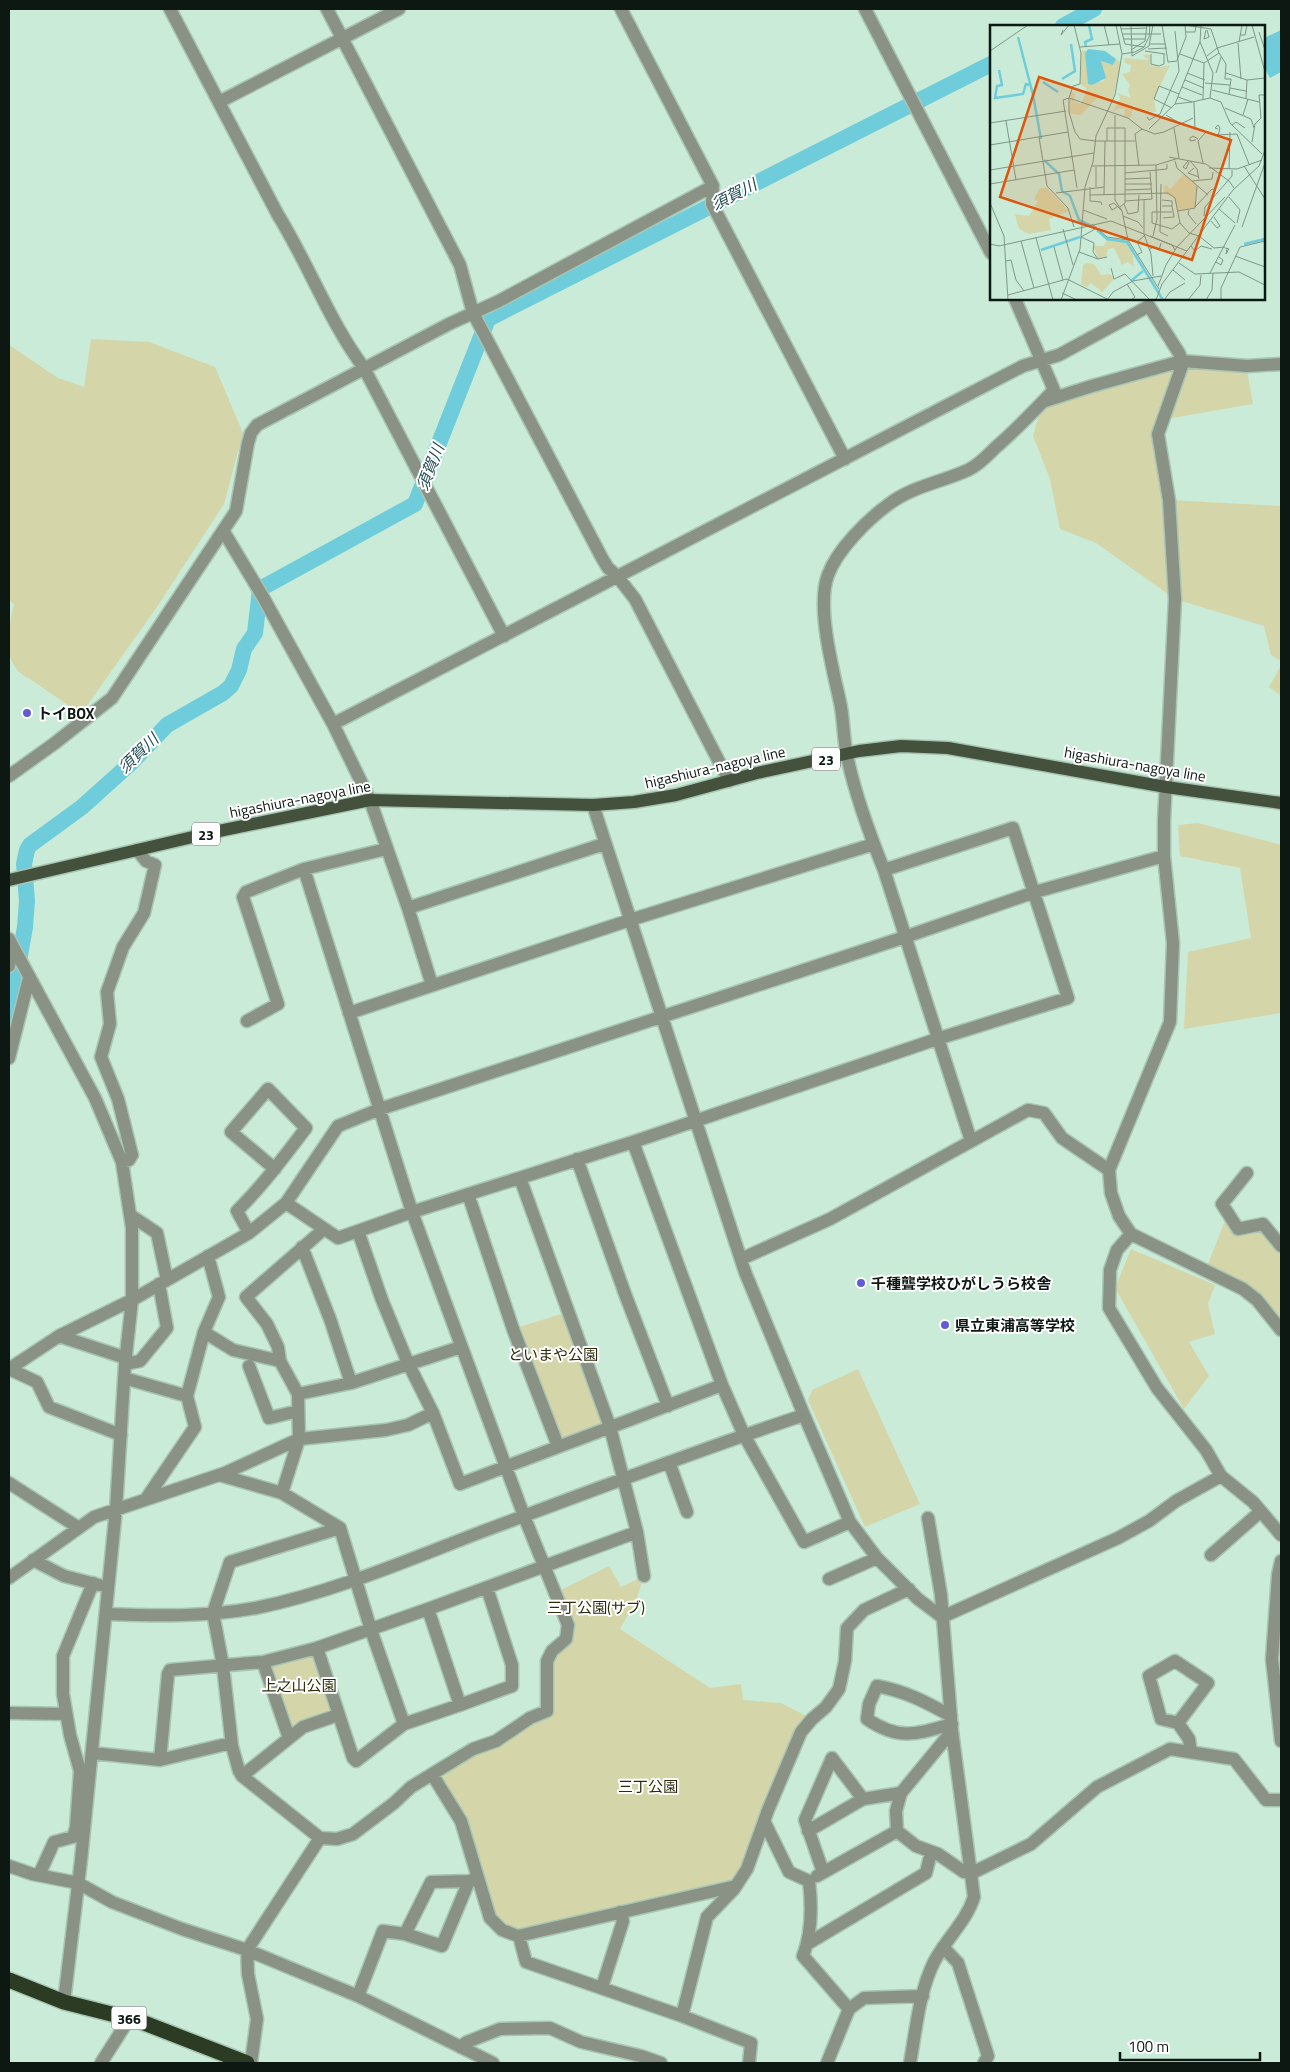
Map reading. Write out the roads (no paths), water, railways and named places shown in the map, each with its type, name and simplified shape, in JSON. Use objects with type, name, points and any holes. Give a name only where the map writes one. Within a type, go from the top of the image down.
[{"type":"highway","name":"366","points":[[9,1980],[64,2002],[129,2019],[247,2063]]},
{"type":"main road","name":"higashiura-nagoya line","points":[[9,880],[214,832],[370,800],[593,805],[634,802],[676,795],[757,773],[859,751],[901,746],[948,748],[1166,787],[1281,804]]},
{"type":"street","points":[[170,9],[345,343],[364,368],[504,636]]},
{"type":"street","points":[[327,9],[460,265],[474,313],[602,558],[608,568],[617,576],[635,599],[729,781]]},
{"type":"street","points":[[219,102],[399,9]]},
{"type":"street","points":[[621,9],[713,186],[712,204],[845,459]]},
{"type":"street","points":[[865,9],[990,251]]},
{"type":"street","points":[[9,776],[112,698],[224,532],[236,511],[248,443],[251,433],[257,426],[364,368],[628,233],[713,186]]},
{"type":"street","points":[[971,1141],[874,844],[847,755],[824,601],[828,576],[840,554],[866,523],[889,504],[911,490],[969,470],[978,464],[1054,390],[1015,300]]},
{"type":"street","points":[[333,724],[1023,366],[1059,355],[1149,306],[1182,361],[1161,420],[1158,434],[1169,500],[1175,599],[1164,856],[1173,943],[1170,1022],[1109,1170],[1111,1193],[1119,1216],[1131,1234],[1243,1289],[1257,1300],[1281,1330]]},
{"type":"street","points":[[1043,402],[1182,361],[1246,366],[1281,364]]},
{"type":"street","points":[[224,532],[263,597],[333,724],[370,800],[408,908],[432,986]]},
{"type":"street","points":[[593,805],[604,844],[742,1259],[804,1416],[850,1522],[877,1558],[918,1600],[942,1617]]},
{"type":"street","points":[[286,1202],[338,1238],[412,1212],[633,1142],[1068,998],[1013,828],[884,870]]},
{"type":"street","points":[[408,908],[604,844]]},
{"type":"street","points":[[349,1013],[630,920],[874,844]]},
{"type":"street","points":[[247,1021],[278,1004],[243,897],[246,892],[304,869],[386,849]]},
{"type":"street","points":[[122,1162],[129,1160],[132,1155],[131,1144],[118,1099],[101,1057],[110,1024],[107,992],[123,947],[144,913],[155,865],[146,861],[137,850]]},
{"type":"street","points":[[9,1369],[59,1336],[132,1300],[249,1233],[286,1202],[338,1126],[380,1109],[905,937],[1035,892],[1164,856]]},
{"type":"street","points":[[304,869],[412,1212],[505,1467],[543,1567],[568,1625],[566,1639],[552,1651],[548,1661],[547,1711],[530,1718],[496,1741],[473,1748],[411,1787],[394,1803],[353,1834],[337,1839],[320,1838],[242,1776],[239,1771],[232,1743],[223,1666],[213,1613],[230,1562],[340,1528]]},
{"type":"street","points":[[9,966],[11,943]]},
{"type":"street","points":[[11,943],[95,1098],[122,1162],[132,1228],[132,1300],[124,1378],[116,1509],[92,1753],[64,2002]]},
{"type":"street","points":[[9,1058],[29,978]]},
{"type":"street","points":[[249,1233],[237,1211],[263,1185],[306,1128],[268,1089],[231,1132],[275,1168]]},
{"type":"street","points":[[742,1259],[830,1219],[1028,1110],[1044,1113],[1062,1138],[1109,1170]]},
{"type":"street","points":[[633,1142],[722,1385],[744,1435],[804,1542],[850,1522]]},
{"type":"street","points":[[578,1159],[625,1294],[668,1406]]},
{"type":"street","points":[[1247,1173],[1222,1204],[1238,1229],[1263,1224],[1281,1246]]},
{"type":"street","points":[[520,1178],[610,1427],[637,1532],[644,1576]]},
{"type":"street","points":[[468,1194],[513,1329],[558,1446]]},
{"type":"street","points":[[59,1336],[126,1361],[140,1361],[167,1328],[157,1233],[130,1215]]},
{"type":"street","points":[[282,1492],[299,1439],[298,1394],[280,1361],[278,1347],[267,1324],[246,1297],[324,1229]]},
{"type":"street","points":[[358,1231],[382,1300],[408,1363],[433,1413],[460,1484],[722,1385]]},
{"type":"street","points":[[1131,1234],[1117,1250],[1110,1270],[1109,1308],[1157,1388],[1206,1450],[1221,1476],[1253,1502],[1281,1534]]},
{"type":"street","points":[[302,1247],[330,1319],[351,1383]]},
{"type":"street","points":[[146,1499],[195,1427],[187,1396],[204,1332],[218,1297],[208,1256]]},
{"type":"street","points":[[204,1332],[233,1350],[280,1361]]},
{"type":"street","points":[[298,1394],[351,1383],[461,1347]]},
{"type":"street","points":[[249,1366],[269,1418],[298,1411]]},
{"type":"street","points":[[9,1369],[37,1382],[49,1407],[121,1435]]},
{"type":"street","points":[[124,1378],[187,1396]]},
{"type":"street","points":[[9,1578],[94,1517],[219,1475],[299,1439],[386,1430],[408,1425],[433,1413]]},
{"type":"street","points":[[106,1614],[163,1616],[213,1613],[254,1608],[286,1601],[357,1580],[669,1462],[804,1416]]},
{"type":"street","points":[[669,1462],[687,1512]]},
{"type":"street","points":[[219,1475],[282,1492],[340,1528],[371,1630],[404,1724]]},
{"type":"street","points":[[942,1617],[1118,1538],[1149,1521],[1176,1501],[1221,1476]]},
{"type":"street","points":[[9,1483],[79,1528]]},
{"type":"street","points":[[1211,1555],[1260,1512]]},
{"type":"street","points":[[910,2063],[927,1980],[943,1947],[970,1911],[974,1897],[952,1724],[941,1595],[928,1518]]},
{"type":"street","points":[[160,1760],[168,1674],[170,1670],[263,1662],[317,1648],[428,1610],[637,1532]]},
{"type":"street","points":[[829,1579],[877,1558]]},
{"type":"street","points":[[33,1560],[64,1576],[108,1588]]},
{"type":"street","points":[[1281,1561],[1278,1575],[1272,1659],[1277,1681],[1281,1741]]},
{"type":"street","points":[[39,1875],[54,1842],[73,1837],[76,1828],[80,1771],[70,1735],[63,1694],[63,1656],[93,1584]]},
{"type":"street","points":[[317,1648],[338,1715],[353,1758],[356,1761],[404,1724],[512,1686],[512,1665],[487,1588]]},
{"type":"street","points":[[682,2016],[707,1916],[736,1886],[747,1868],[764,1821],[801,1732],[812,1719],[826,1708],[839,1689],[845,1661],[847,1628],[864,1610],[909,1589]]},
{"type":"street","points":[[428,1610],[460,1705]]},
{"type":"street","points":[[1178,1723],[1208,1683],[1175,1660],[1149,1676],[1161,1719],[1178,1723],[1189,1739],[1191,1752]]},
{"type":"street","points":[[263,1662],[289,1738]]},
{"type":"street","points":[[876,1686],[898,1690],[918,1697],[952,1724],[918,1734],[902,1734],[882,1730],[867,1719],[869,1704],[876,1686]]},
{"type":"street","points":[[9,1713],[66,1714]]},
{"type":"street","points":[[242,1776],[303,1727],[338,1715]]},
{"type":"street","points":[[952,1724],[900,1793],[896,1811],[898,1831],[916,1846],[938,1854],[964,1872],[972,1873],[1031,1844],[1098,1787],[1170,1749],[1234,1759],[1266,1800],[1281,1800]]},
{"type":"street","points":[[92,1753],[160,1760],[232,1743]]},
{"type":"street","points":[[823,1872],[805,1820],[832,1758],[863,1799]]},
{"type":"street","points":[[432,1774],[461,1821],[473,1880],[490,1918],[502,1930],[519,1936],[736,1886]]},
{"type":"street","points":[[808,1831],[863,1799],[900,1793]]},
{"type":"street","points":[[764,1821],[789,1872],[809,1882]]},
{"type":"street","points":[[809,1882],[823,1872],[898,1831]]},
{"type":"street","points":[[251,2063],[257,2019],[248,1974],[247,1950],[320,1838]]},
{"type":"street","points":[[807,1944],[926,1872],[931,1852]]},
{"type":"street","points":[[9,1866],[39,1875],[78,1883],[112,1902],[182,1929],[247,1950],[358,1996],[493,2063]]},
{"type":"street","points":[[406,1934],[431,1882],[473,1880]]},
{"type":"street","points":[[358,1996],[383,1930],[406,1934],[442,1946],[473,1880]]},
{"type":"street","points":[[809,1882],[812,1903],[807,1944],[803,1956],[849,2009]]},
{"type":"street","points":[[602,1987],[623,1921],[620,1912]]},
{"type":"street","points":[[519,1936],[526,1962],[602,1987],[751,2043],[749,2063]]},
{"type":"street","points":[[943,1947],[958,1963],[988,2056],[984,2063]]},
{"type":"street","points":[[827,2063],[849,2009],[864,1998],[923,1996]]},
{"type":"street","points":[[101,2063],[129,2019]]},
{"type":"street","points":[[460,2047],[467,2042],[500,2029],[550,2028],[581,2042],[641,2056],[661,2063]]},
{"type":"water","points":[[1281,30],[1281,72],[1270,78],[1265,69],[1265,38]]},
{"type":"waterway","name":"須賀川","points":[[1065,25],[1094,9]]},
{"type":"waterway","name":"須賀川","points":[[9,1018],[25,927],[27,901],[24,864],[30,845],[82,807],[132,762],[167,725],[223,693],[231,686],[239,670],[244,649],[255,633],[260,589],[415,504],[488,319],[990,65]]},
{"type":"place","name":"トイBOX","points":[[27,713]]},
{"type":"place","name":"千種聾学校ひがしうら校舎","points":[[861,1283]]},
{"type":"place","name":"県立東浦高等学校","points":[[945,1325]]},
{"type":"park label","name":"といまや公園","points":[[553,1354]]},
{"type":"park label","name":"三丁公園(サブ)","points":[[596,1607]]},
{"type":"park label","name":"上之山公園","points":[[299,1685]]},
{"type":"park label","name":"三丁公園","points":[[648,1786]]}]
